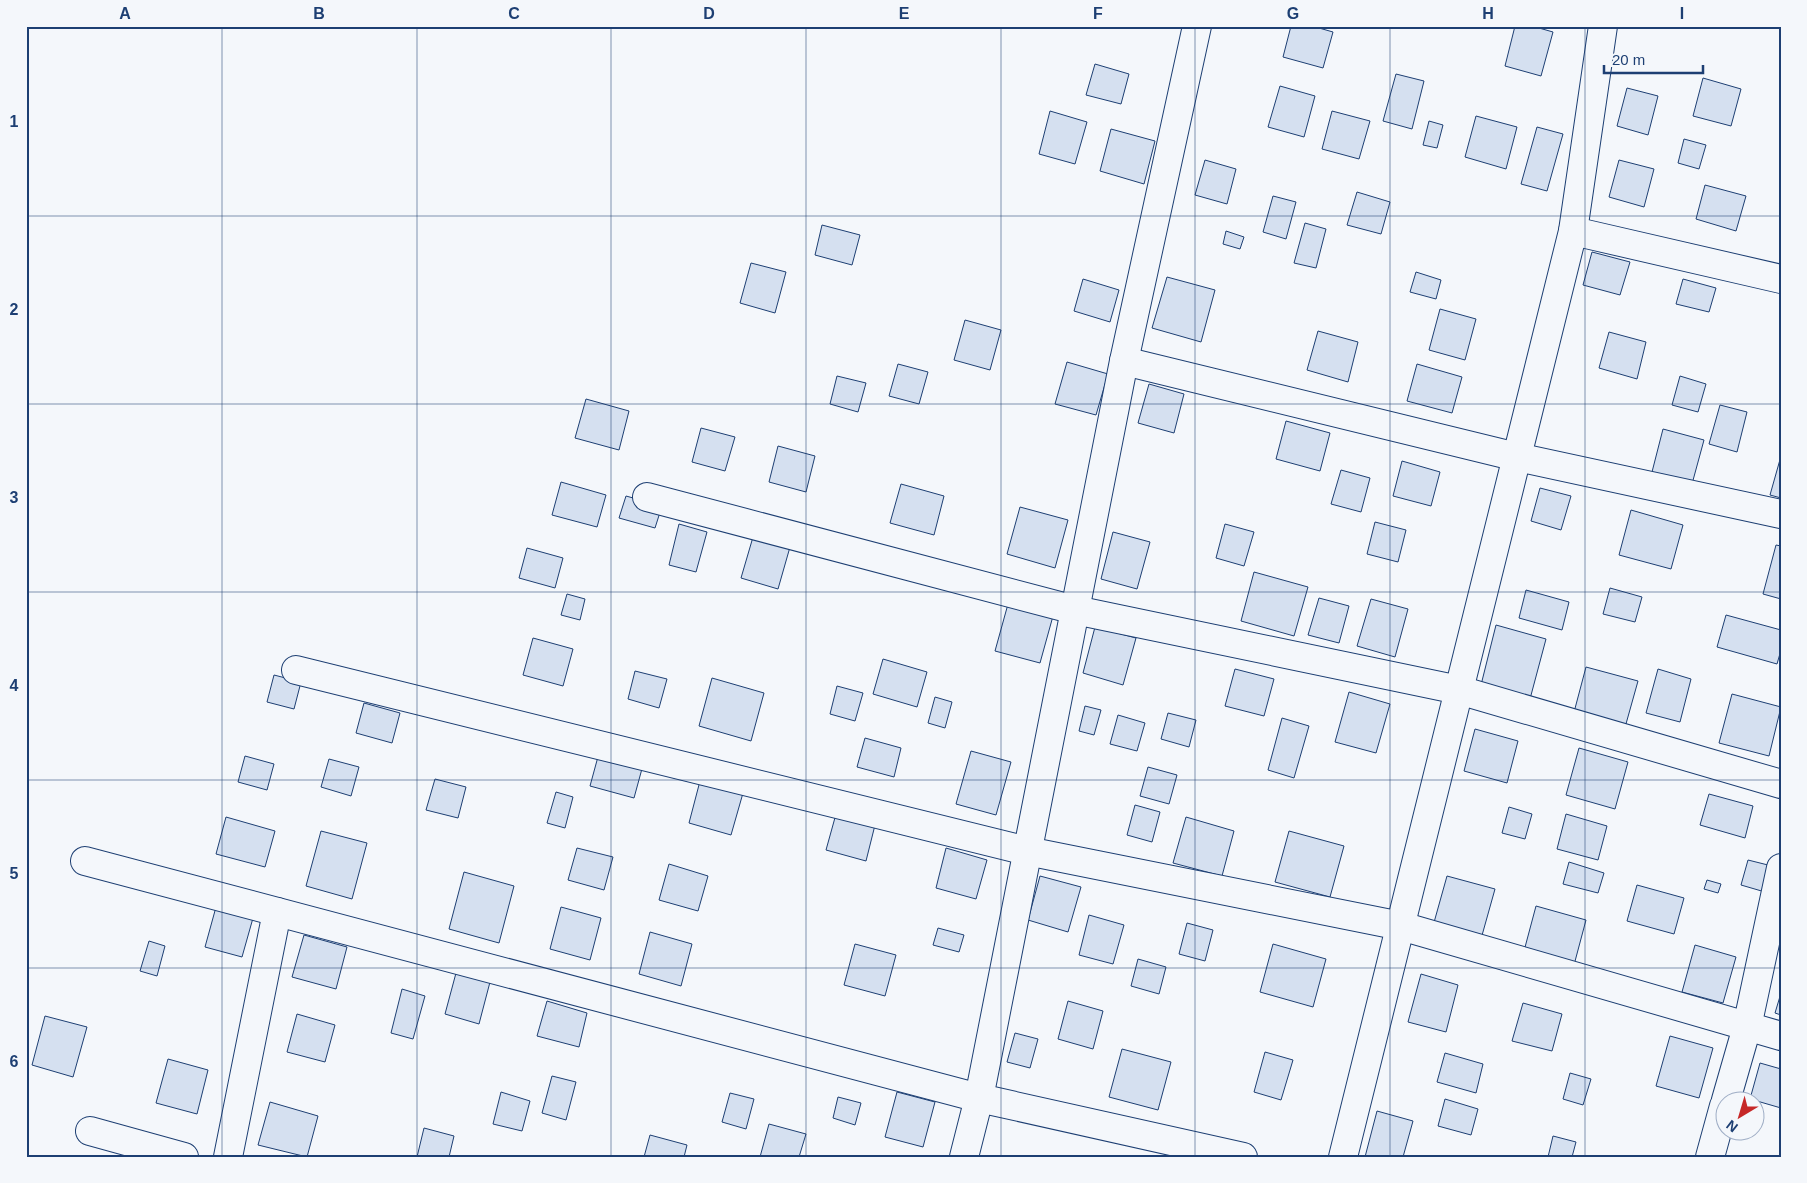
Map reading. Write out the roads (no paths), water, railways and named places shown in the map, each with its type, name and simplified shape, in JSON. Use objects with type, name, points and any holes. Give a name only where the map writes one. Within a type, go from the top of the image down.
[{"type":"street","points":[[964,1157],[979,1098],[1124,361],[1196,26]]},
{"type":"street","points":[[1344,1157],[1573,231],[1603,26]]},
{"type":"street","points":[[1573,231],[1781,279]]},
{"type":"street","points":[[1124,361],[1517,457],[1781,514]]},
{"type":"street","points":[[647,497],[1075,610],[1459,690],[1781,784]]},
{"type":"street","points":[[296,670],[1027,852],[1401,926],[1781,1036]]},
{"type":"street","points":[[85,861],[979,1098],[1243,1157]]},
{"type":"street","points":[[1729,1090],[1747,1027],[1781,868]]},
{"type":"street","points":[[228,1157],[277,912]]},
{"type":"street","points":[[90,1131],[184,1157]]},
{"type":"street","points":[[1710,1157],[1715,1140]]}]
